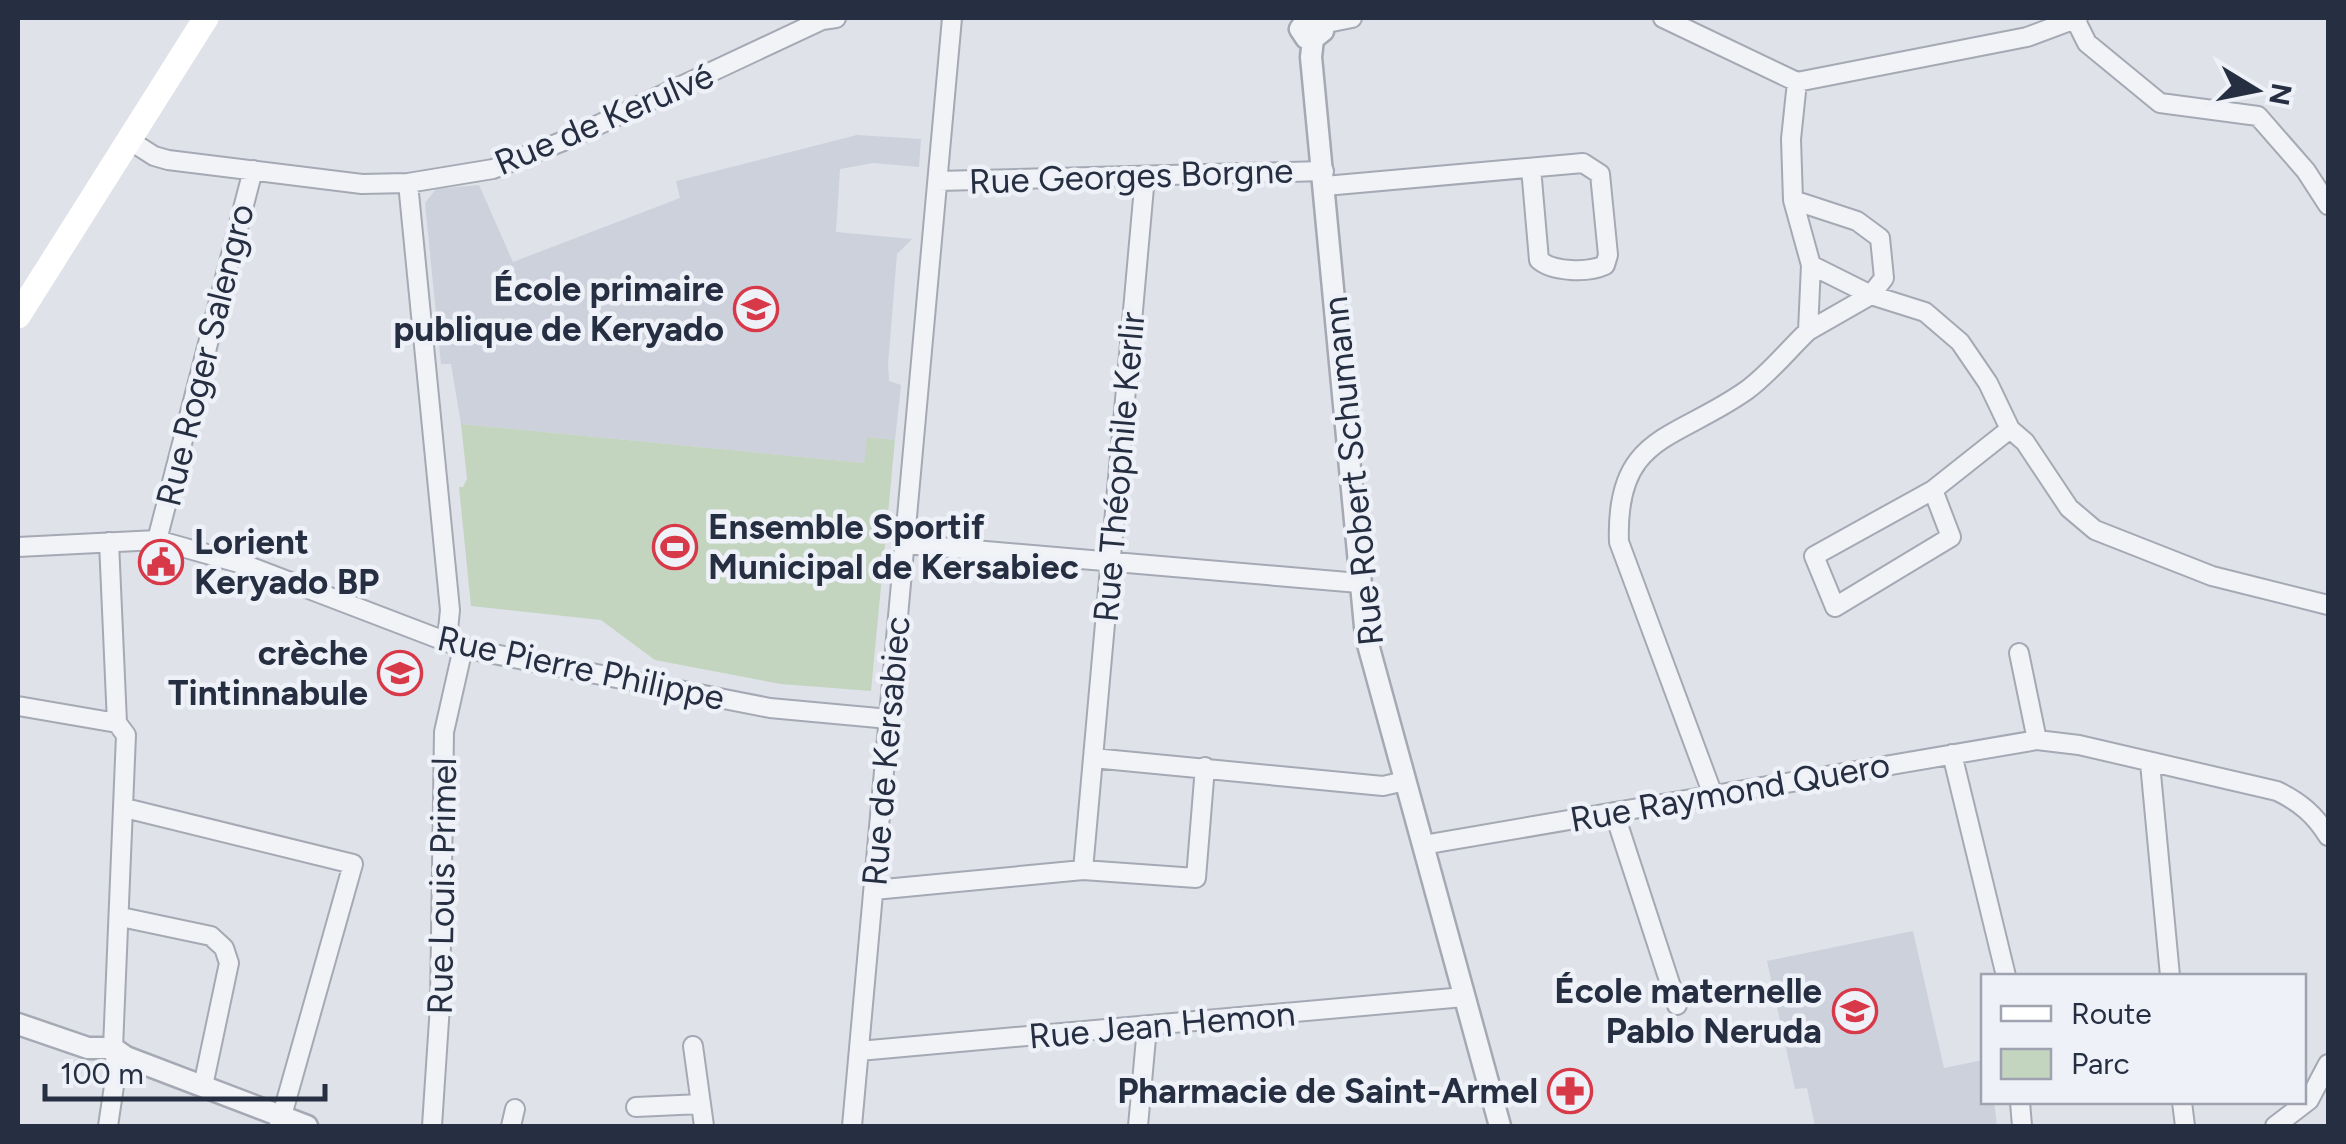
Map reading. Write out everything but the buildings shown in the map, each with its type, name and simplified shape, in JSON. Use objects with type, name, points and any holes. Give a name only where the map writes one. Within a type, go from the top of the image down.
[{"type":"main road","points":[[18,316],[206,18]]},
{"type":"street","name":"Rue de Kerulvé","points":[[128,140],[168,160],[362,184],[408,183],[493,169],[566,140],[822,20],[836,18]]},
{"type":"street","name":"Rue de Kersabiec","points":[[852,1126],[952,18]]},
{"type":"street","points":[[1312,22],[1352,18]]},
{"type":"street","points":[[1663,18],[1797,82],[2027,37],[2052,23],[2076,18],[2087,43],[2160,103],[2258,116],[2328,204]]},
{"type":"street","name":"Rue Robert Schumann","points":[[1312,22],[1311,58],[1366,637],[1500,1126]]},
{"type":"street","points":[[1797,82],[1791,139],[1793,200],[1811,265],[1808,331]]},
{"type":"street","name":"Rue Georges Borgne","points":[[938,181],[1145,176],[1324,178],[1583,164],[1600,174],[1608,255],[1605,264],[1597,268],[1548,268],[1538,260],[1531,168]]},
{"type":"street","name":"Rue Roger Salengro","points":[[157,540],[253,170]]},
{"type":"street","name":"Rue Théophile Kerlir","points":[[1083,870],[1145,176]]},
{"type":"street","name":"Rue Louis Primel","points":[[408,183],[455,644],[444,732],[440,1005],[432,1126]]},
{"type":"street","points":[[1713,795],[1619,542],[1622,492],[1630,470],[1656,440],[1700,420],[1751,388],[1808,331],[1871,295],[1884,278],[1880,238],[1857,221],[1793,200]]},
{"type":"street","points":[[1811,265],[1871,295],[1925,312],[1960,342],[1988,382],[2010,429],[2025,442],[2069,508],[2095,530],[2212,576],[2328,605]]},
{"type":"street","points":[[1933,490],[1952,537],[1835,608],[1814,556],[1933,490],[2010,429]]},
{"type":"street","name":"Rue Pierre Philippe","points":[[18,547],[157,540],[246,565],[455,644],[770,708],[889,719]]},
{"type":"street","points":[[108,1126],[116,1066],[113,1048],[126,735],[117,723],[109,542]]},
{"type":"street","points":[[905,544],[1359,583]]},
{"type":"street","points":[[2019,653],[2037,740]]},
{"type":"street","points":[[18,706],[117,723]]},
{"type":"street","name":"Rue Raymond Quero","points":[[1423,845],[2037,740],[2277,791],[2306,808],[2328,836]]},
{"type":"street","points":[[1952,754],[2006,974]]},
{"type":"street","points":[[1093,758],[1383,786],[1405,780]]},
{"type":"street","points":[[2150,762],[2170,974]]},
{"type":"street","points":[[874,890],[1083,870],[1196,878],[1205,767]]},
{"type":"street","points":[[124,808],[352,864],[281,1122]]},
{"type":"street","points":[[1614,812],[1677,1006]]},
{"type":"street","points":[[121,917],[211,936],[224,948],[229,963],[203,1086]]},
{"type":"street","name":"Rue Jean Hemon","points":[[859,1051],[1464,996]]},
{"type":"street","points":[[18,1024],[88,1048],[113,1048],[281,1122],[307,1126]]},
{"type":"street","points":[[1138,1126],[1147,1027]]},
{"type":"street","points":[[693,1046],[704,1126]]},
{"type":"street","points":[[2306,1102],[2328,1064]]},
{"type":"street","points":[[636,1107],[701,1104]]},
{"type":"street","points":[[2276,1126],[2303,1104]]},
{"type":"shaded area","name":"École primaire publique de Keryado","points":[[857,135],[921,139],[919,167],[873,163],[840,169],[836,232],[912,239],[897,254],[888,365],[889,381],[901,385],[895,440],[868,437],[864,463],[461,424],[451,364],[441,364],[425,203],[436,189],[479,185],[513,262],[680,198],[676,181]]},
{"type":"shaded area","name":"École maternelle Pablo Neruda","points":[[1913,931],[1944,1068],[1981,1060],[1981,1104],[1994,1104],[1997,1126],[1815,1126],[1807,1088],[1795,1089],[1767,961]]},
{"type":"green space","name":"Ensemble Sportif Municipal de Kersabiec","points":[[461,424],[864,463],[867,437],[895,440],[871,691],[781,684],[655,660],[601,620],[471,606],[459,487],[467,479]]},
{"type":"place","name":"École primaire publique de Keryado","points":[[756,309]]},
{"type":"place","name":"Ensemble Sportif Municipal de Kersabiec","points":[[675,547]]},
{"type":"place","name":"Lorient Keryado BP","points":[[161,562]]},
{"type":"place","name":"crèche Tintinnabule","points":[[400,673]]},
{"type":"place","name":"École maternelle Pablo Neruda","points":[[1855,1011]]},
{"type":"place","name":"Pharmacie de Saint-Armel","points":[[1570,1091]]}]
